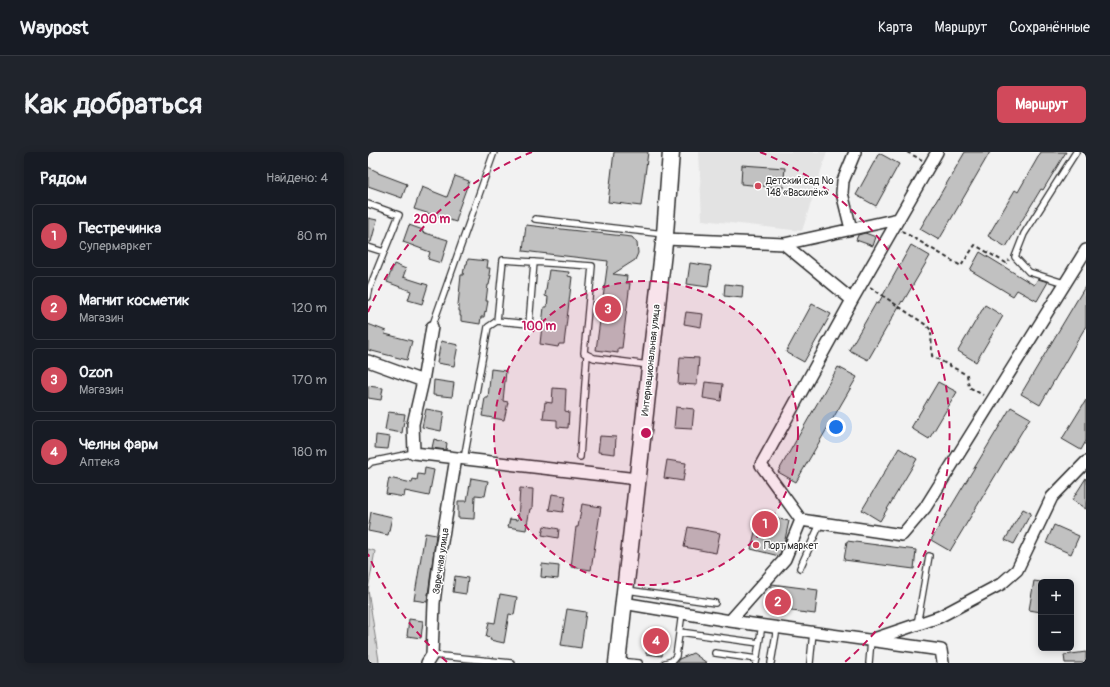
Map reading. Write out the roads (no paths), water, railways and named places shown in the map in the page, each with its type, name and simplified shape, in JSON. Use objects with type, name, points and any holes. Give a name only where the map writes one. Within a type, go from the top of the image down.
[{"type":"street","name":"Интернациональная улица","points":[[617,662],[649,365],[665,237],[671,152]]},
{"type":"street","points":[[851,229],[842,193],[843,181],[855,152]]},
{"type":"street","points":[[936,152],[862,281],[761,465],[801,520],[902,535],[925,508],[1086,250]]},
{"type":"street","points":[[665,237],[784,244],[851,229],[896,223]]},
{"type":"street","points":[[784,244],[852,300]]},
{"type":"street","points":[[432,327],[423,381],[413,424],[414,453],[637,479]]},
{"type":"street","points":[[368,361],[423,381]]},
{"type":"street","name":"Заречная улица","points":[[429,659],[440,554],[460,458]]},
{"type":"street","points":[[872,640],[939,617],[1001,584],[1016,570],[1052,498],[1085,465]]},
{"type":"street","points":[[730,621],[785,559],[801,520]]},
{"type":"street","points":[[624,597],[682,613],[777,628],[941,650],[943,663]]},
{"type":"lane","points":[[432,327],[494,152]]},
{"type":"lane","points":[[1064,283],[1029,272],[1015,257],[1024,234],[1076,152]]},
{"type":"lane","points":[[368,204],[398,215],[370,287],[368,297]]},
{"type":"lane","points":[[535,219],[665,237]]},
{"type":"lane","points":[[368,247],[384,252]]},
{"type":"lane","points":[[497,321],[503,260],[592,266],[584,353],[594,358],[649,365]]},
{"type":"lane","points":[[460,458],[488,327],[497,321],[529,324],[534,262]]},
{"type":"lane","points":[[580,457],[587,355]]},
{"type":"lane","points":[[368,465],[371,462],[414,453]]},
{"type":"lane","points":[[800,568],[821,522]]},
{"type":"lane","points":[[917,625],[929,556]]},
{"type":"lane","points":[[624,597],[715,603]]},
{"type":"lane","points":[[665,663],[672,660],[676,656],[682,613]]},
{"type":"lane","points":[[715,653],[757,661],[762,625]]},
{"type":"lane","points":[[771,663],[777,628]]},
{"type":"lane","points":[[680,632],[759,643]]},
{"type":"lane","points":[[810,663],[813,632]]},
{"type":"lane","points":[[869,663],[872,640]]},
{"type":"lane","points":[[429,659],[511,663]]},
{"type":"lane","points":[[617,662],[639,663]]},
{"type":"place","name":"Детский сад № 148 «Василёк»","points":[[758,186]]},
{"type":"place","name":"Ozon","points":[[608,309]]},
{"type":"place","name":"Пестречинка","points":[[765,524]]},
{"type":"place","name":"Порт маркет","points":[[756,545]]},
{"type":"place","name":"Магнит косметик","points":[[778,602]]},
{"type":"place","name":"Челны фарм","points":[[656,641]]}]
